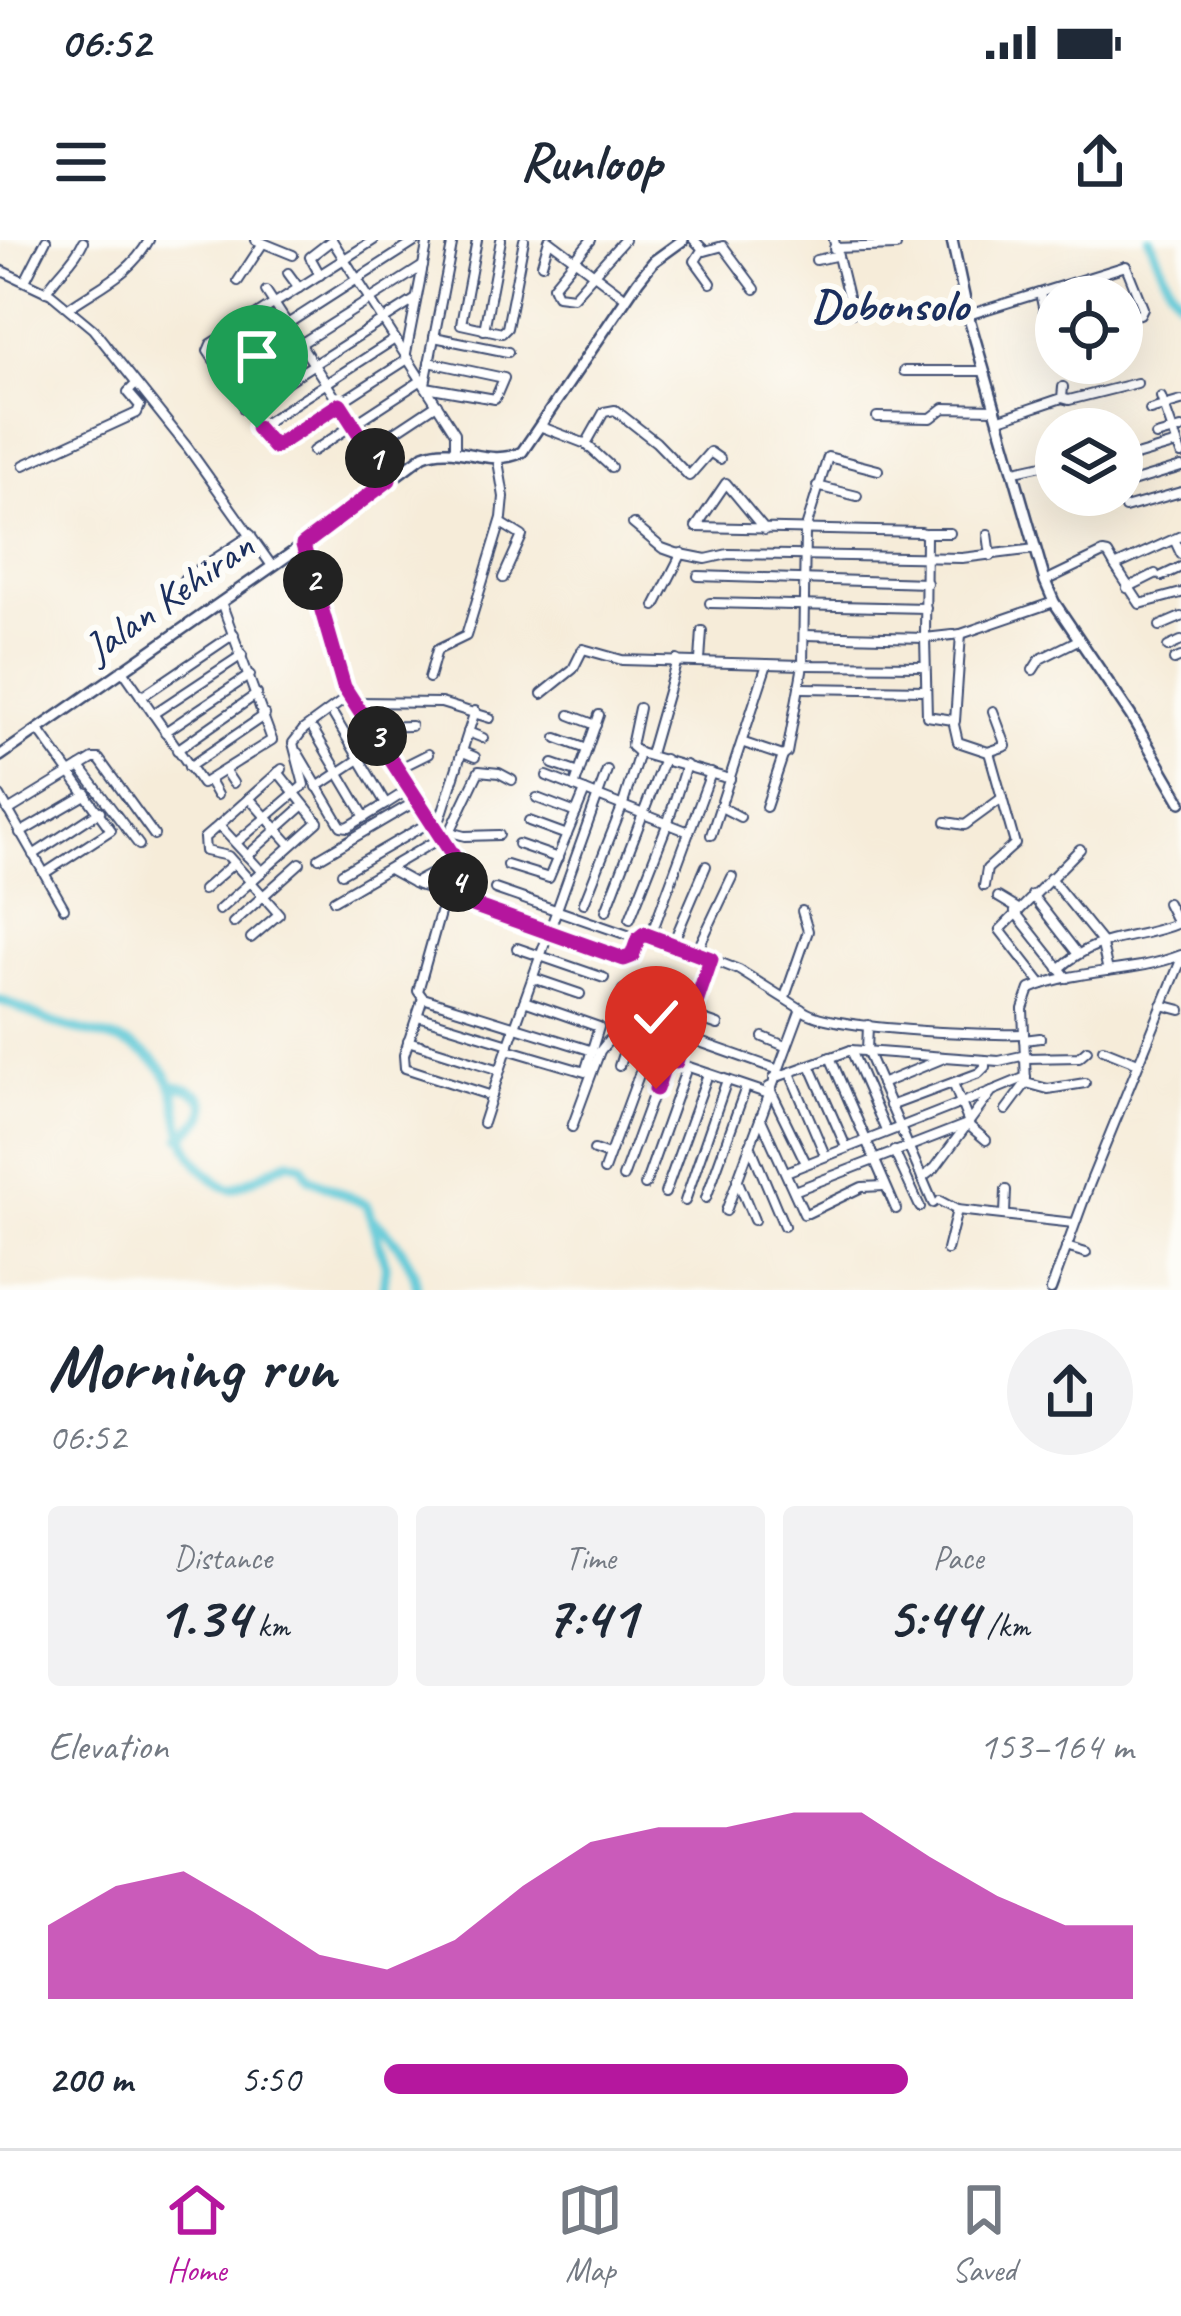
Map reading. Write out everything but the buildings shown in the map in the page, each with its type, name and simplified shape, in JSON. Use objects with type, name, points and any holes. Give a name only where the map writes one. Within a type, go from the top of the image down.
[{"type":"street","points":[[27,278],[46,240]]},
{"type":"street","points":[[63,302],[121,275],[149,240]]},
{"type":"street","points":[[320,274],[310,257],[332,240],[455,434],[455,452],[498,460],[522,452],[649,267],[683,240]]},
{"type":"street","points":[[374,240],[208,347],[244,409],[274,447],[407,357],[428,240]]},
{"type":"street","points":[[424,384],[454,240]]},
{"type":"street","points":[[477,240],[461,324],[506,331],[524,240]]},
{"type":"street","points":[[484,330],[500,240]]},
{"type":"street","points":[[542,264],[549,240],[626,298]]},
{"type":"street","points":[[592,240],[553,286],[557,295],[573,297],[624,240]]},
{"type":"street","points":[[694,240],[702,250]]},
{"type":"street","points":[[952,240],[968,315],[1045,581],[1181,802]]},
{"type":"street","points":[[219,368],[416,241],[424,262]]},
{"type":"street","points":[[48,288],[76,258],[83,242]]},
{"type":"street","points":[[238,281],[259,242],[293,255]]},
{"type":"street","points":[[711,283],[695,261],[702,250],[723,246],[755,289]]},
{"type":"street","points":[[816,260],[834,248],[896,246]]},
{"type":"street","points":[[834,248],[851,313]]},
{"type":"street","points":[[231,388],[424,262]]},
{"type":"street","points":[[1094,276],[1126,266],[1130,276]]},
{"type":"street","points":[[0,270],[48,288],[93,329],[272,566]]},
{"type":"street","points":[[288,272],[299,288]]},
{"type":"street","points":[[408,275],[417,295]]},
{"type":"street","points":[[266,291],[389,480]]},
{"type":"street","points":[[244,409],[417,295]]},
{"type":"street","points":[[968,315],[1035,295]]},
{"type":"street","points":[[434,337],[508,352]]},
{"type":"street","points":[[257,428],[395,339]]},
{"type":"street","points":[[313,451],[424,384],[495,399],[504,378],[429,362]]},
{"type":"street","points":[[904,370],[986,371]]},
{"type":"street","points":[[24,465],[137,413],[140,406],[128,392],[136,384]]},
{"type":"street","points":[[877,417],[931,418],[944,408],[998,414],[1062,392],[1070,400],[1133,384]]},
{"type":"street","points":[[1150,410],[1163,402],[1181,401]]},
{"type":"street","points":[[1143,456],[1180,449],[1177,430],[1163,402]]},
{"type":"street","points":[[369,449],[437,404]]},
{"type":"street","points":[[586,444],[604,412],[610,410],[656,442],[689,476],[709,453],[720,459]]},
{"type":"street","points":[[542,427],[586,444],[611,466]]},
{"type":"street","points":[[1156,436],[1177,430]]},
{"type":"street","name":"Jalan Kehiran","points":[[0,756],[424,455],[455,452]]},
{"type":"street","points":[[766,807],[794,728],[802,688],[805,531],[818,486],[830,456],[878,470]]},
{"type":"street","points":[[429,678],[437,650],[466,636],[501,523],[504,497],[498,460]]},
{"type":"street","points":[[1015,471],[1035,467]]},
{"type":"street","points":[[1143,479],[1181,467]]},
{"type":"street","points":[[765,530],[726,483],[696,527],[765,530],[805,531],[950,533]]},
{"type":"street","points":[[818,486],[857,496]]},
{"type":"street","points":[[1143,503],[1181,491]]},
{"type":"street","points":[[501,523],[521,536],[503,578]]},
{"type":"street","points":[[633,524],[662,548],[706,559],[719,554],[927,558],[1035,549]]},
{"type":"street","points":[[925,533],[927,716],[955,722]]},
{"type":"street","points":[[184,579],[251,535]]},
{"type":"street","points":[[988,535],[991,556]]},
{"type":"street","points":[[1115,566],[1178,538],[1181,554]]},
{"type":"street","points":[[303,545],[351,699],[418,800],[436,819],[461,871],[440,913],[417,986],[423,998],[404,1055],[406,1068],[492,1096]]},
{"type":"street","points":[[655,606],[682,553]]},
{"type":"street","points":[[1045,581],[1103,553],[1143,604],[1181,593]]},
{"type":"street","points":[[1127,588],[1181,567]]},
{"type":"street","points":[[698,576],[927,583]]},
{"type":"street","points":[[122,669],[202,784],[225,771],[273,738],[221,602]]},
{"type":"street","points":[[804,635],[925,638],[961,634],[1054,602]]},
{"type":"street","points":[[710,603],[926,608]]},
{"type":"street","points":[[1160,626],[1181,617]]},
{"type":"street","points":[[700,660],[702,631]]},
{"type":"street","points":[[141,697],[234,634]]},
{"type":"street","points":[[961,634],[958,742],[989,752],[1006,746],[993,711]]},
{"type":"street","points":[[1033,670],[1044,656],[1078,640]]},
{"type":"street","points":[[1168,647],[1181,641]]},
{"type":"street","points":[[542,694],[574,669],[583,649],[616,659],[925,666]]},
{"type":"street","points":[[153,714],[242,655]]},
{"type":"street","points":[[584,903],[677,660]]},
{"type":"street","points":[[711,835],[767,664]]},
{"type":"street","points":[[165,732],[250,675]]},
{"type":"street","points":[[802,688],[926,690]]},
{"type":"street","points":[[177,750],[257,694]]},
{"type":"street","points":[[236,844],[304,780],[294,760],[293,743],[304,729],[351,699],[421,701],[490,718]]},
{"type":"street","points":[[639,708],[631,746],[730,779]]},
{"type":"street","points":[[342,873],[436,819],[475,711]]},
{"type":"street","points":[[189,767],[265,715]]},
{"type":"street","points":[[570,715],[598,720],[574,787]]},
{"type":"street","points":[[334,716],[386,804]]},
{"type":"street","points":[[371,727],[411,726]]},
{"type":"street","points":[[38,728],[139,845]]},
{"type":"street","points":[[314,731],[365,817]]},
{"type":"street","points":[[468,733],[483,738]]},
{"type":"street","points":[[556,738],[587,749]]},
{"type":"street","points":[[744,742],[783,756]]},
{"type":"street","points":[[317,787],[382,744]]},
{"type":"street","points":[[463,752],[475,757]]},
{"type":"street","points":[[984,886],[987,868],[1015,844],[989,752]]},
{"type":"street","points":[[298,753],[341,826],[348,827],[405,792]]},
{"type":"street","points":[[398,770],[428,754]]},
{"type":"street","points":[[8,811],[99,758],[154,835]]},
{"type":"street","points":[[244,758],[251,769]]},
{"type":"street","points":[[606,911],[664,759]]},
{"type":"street","points":[[553,764],[579,773]]},
{"type":"street","points":[[629,919],[668,825],[686,765]]},
{"type":"street","points":[[483,1123],[607,770]]},
{"type":"street","points":[[45,873],[110,830],[76,771]]},
{"type":"street","points":[[225,771],[233,783]]},
{"type":"street","points":[[219,910],[251,882],[291,845],[318,822],[280,771],[204,838],[202,847],[234,862],[251,882],[264,896],[279,914],[251,938]]},
{"type":"street","points":[[445,836],[479,771],[512,780]]},
{"type":"street","points":[[651,935],[711,773]]},
{"type":"street","points":[[455,775],[466,779]]},
{"type":"street","points":[[547,776],[689,832]]},
{"type":"street","points":[[209,781],[218,795]]},
{"type":"street","points":[[508,866],[546,878],[585,791]]},
{"type":"street","points":[[20,833],[87,794]]},
{"type":"street","points":[[0,796],[64,908]]},
{"type":"street","points":[[249,798],[291,845]]},
{"type":"street","points":[[537,798],[576,813]]},
{"type":"street","points":[[946,822],[965,825],[1002,799]]},
{"type":"street","points":[[319,858],[418,800]]},
{"type":"street","points":[[247,856],[305,804]]},
{"type":"street","points":[[721,807],[740,817]]},
{"type":"street","points":[[33,854],[100,811]]},
{"type":"street","points":[[529,820],[567,836]]},
{"type":"street","points":[[219,825],[262,872]]},
{"type":"street","points":[[334,900],[445,836],[500,835]]},
{"type":"street","points":[[518,844],[558,858]]},
{"type":"street","points":[[1042,984],[1000,932],[1016,910],[1080,849]]},
{"type":"street","points":[[413,883],[457,860]]},
{"type":"street","points":[[203,890],[234,862]]},
{"type":"street","points":[[232,923],[300,863]]},
{"type":"street","points":[[673,943],[706,866]]},
{"type":"street","points":[[387,868],[413,883],[627,959],[638,939]]},
{"type":"street","points":[[696,953],[732,877]]},
{"type":"street","points":[[1050,878],[1101,941],[1108,971]]},
{"type":"street","points":[[495,889],[638,939],[651,935],[673,943],[739,970],[818,1019],[1040,1038]]},
{"type":"street","points":[[1032,895],[1077,953]]},
{"type":"street","points":[[998,897],[1016,910],[1067,978]]},
{"type":"street","points":[[1059,969],[1101,941],[1149,934],[1179,922],[1168,903]]},
{"type":"street","points":[[785,997],[808,931],[802,911]]},
{"type":"street","points":[[517,948],[604,978]]},
{"type":"street","points":[[1006,1110],[1026,1080],[1024,998],[1030,989],[1181,957]]},
{"type":"street","points":[[1051,1290],[1181,957]]},
{"type":"street","points":[[623,1177],[685,1037],[711,959]]},
{"type":"street","points":[[533,978],[580,994]]},
{"type":"street","points":[[618,1001],[623,990],[630,988],[718,1025]]},
{"type":"street","points":[[423,998],[593,1051]]},
{"type":"street","points":[[418,1016],[582,1073],[586,1070],[599,1027],[524,1001]]},
{"type":"street","points":[[1162,1006],[1181,1010]]},
{"type":"street","points":[[726,1210],[801,1009]]},
{"type":"street","points":[[615,1012],[685,1037],[771,1082],[806,1163]]},
{"type":"street","points":[[868,1024],[867,1052],[937,1202],[957,1210],[1074,1223]]},
{"type":"street","points":[[763,1037],[785,1046]]},
{"type":"street","points":[[572,1127],[604,1042],[609,1040],[746,1087],[771,1082],[850,1050],[985,1060],[1079,1057],[1087,1050]]},
{"type":"street","points":[[408,1041],[500,1070]]},
{"type":"street","points":[[619,1066],[626,1045]]},
{"type":"street","points":[[1103,1049],[1138,1063]]},
{"type":"street","points":[[818,1050],[828,1058],[896,1209]]},
{"type":"street","points":[[850,1050],[886,1131]]},
{"type":"street","points":[[604,1170],[647,1053]]},
{"type":"street","points":[[881,1084],[946,1058]]},
{"type":"street","points":[[890,1106],[982,1071],[985,1060]]},
{"type":"street","points":[[810,1065],[846,1147]]},
{"type":"street","points":[[645,1185],[687,1067]]},
{"type":"street","points":[[790,1073],[825,1155]]},
{"type":"street","points":[[665,1193],[708,1074]]},
{"type":"street","points":[[685,1201],[727,1080]]},
{"type":"street","points":[[786,1172],[992,1090],[1026,1080],[1048,1090],[1085,1083]]},
{"type":"street","points":[[953,1083],[968,1123],[986,1139]]},
{"type":"street","points":[[706,1198],[746,1087]]},
{"type":"street","points":[[922,1178],[932,1172],[992,1090]]},
{"type":"street","points":[[759,1116],[806,1213],[855,1189],[886,1186]]},
{"type":"street","points":[[794,1191],[968,1123]]},
{"type":"street","points":[[750,1144],[784,1226]]},
{"type":"street","points":[[594,1150],[608,1156]]},
{"type":"street","points":[[894,1151],[920,1208]]},
{"type":"street","points":[[736,1178],[754,1220]]},
{"type":"street","points":[[1005,1214],[1006,1190]]},
{"type":"street","points":[[947,1250],[957,1210]]},
{"type":"street","points":[[1066,1247],[1086,1253]]},
{"type":"waterway","points":[[1150,240],[1181,301]]},
{"type":"waterway","points":[[0,1000],[51,1022],[124,1043],[150,1057],[169,1081],[193,1156],[220,1184],[233,1189],[289,1161],[302,1165],[309,1178],[367,1205],[386,1266],[383,1290]]},
{"type":"waterway","points":[[172,1086],[191,1090],[204,1103],[201,1119],[181,1137]]},
{"type":"waterway","points":[[375,1221],[403,1252],[417,1290]]},
{"type":"district","name":"Dobonsolo","points":[[890,305]]},
{"type":"route","points":[[257,428],[274,447],[340,404],[389,480],[303,545],[344,687],[460,866],[460,879],[450,897],[624,959],[632,956],[644,934],[711,959],[676,1062],[666,1060],[656,1089]]}]
